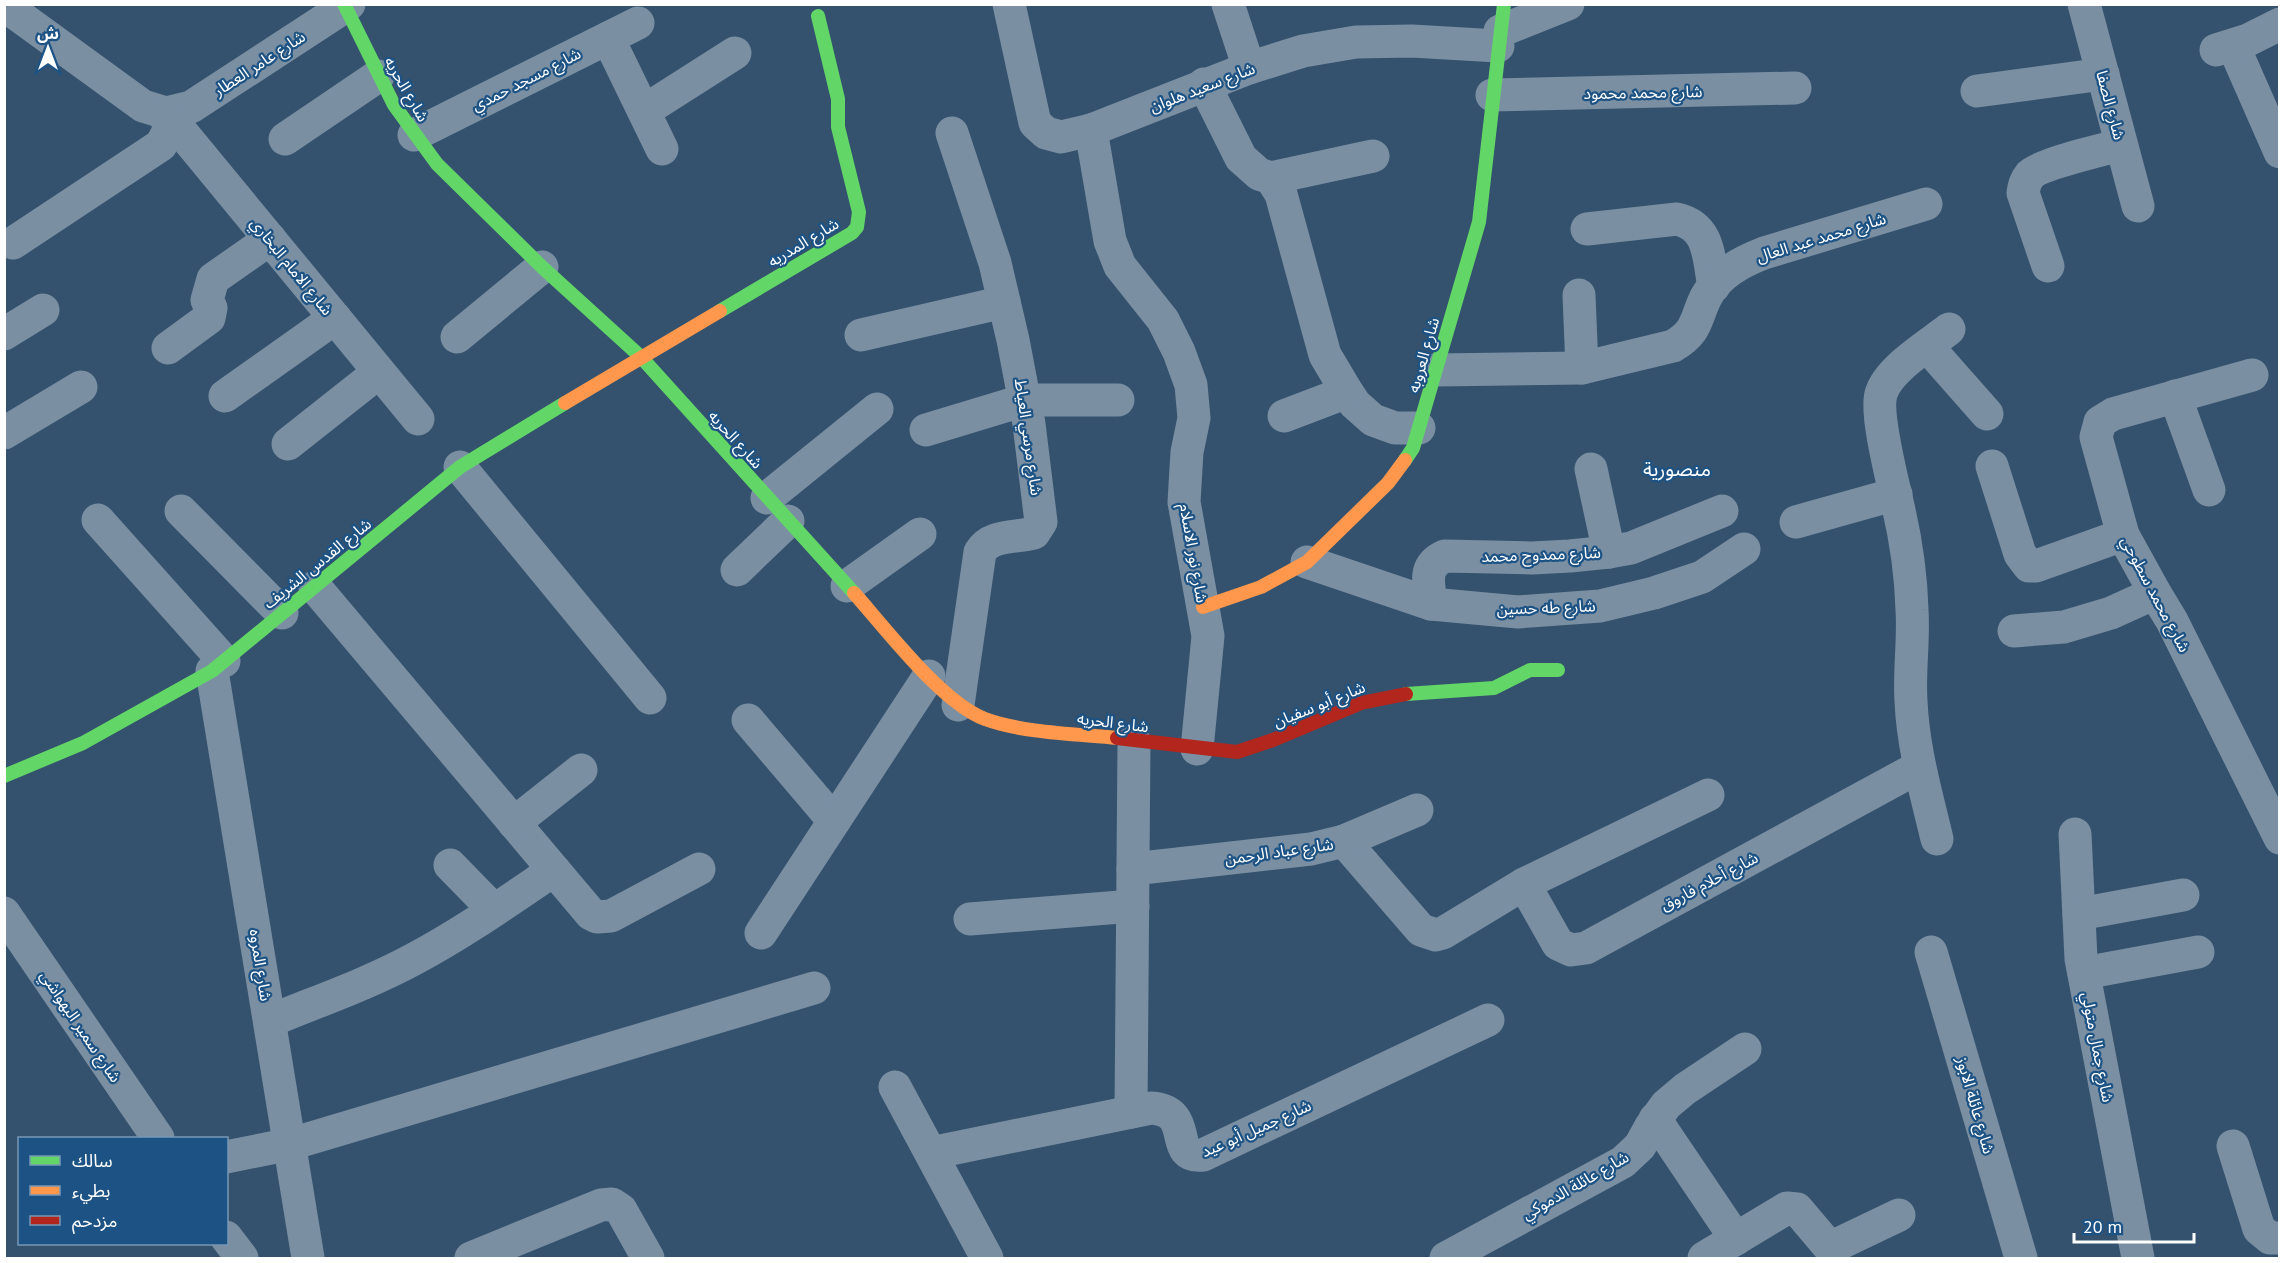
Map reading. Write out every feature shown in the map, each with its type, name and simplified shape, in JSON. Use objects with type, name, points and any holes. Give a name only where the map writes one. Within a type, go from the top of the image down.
[{"type":"street","name":"شارع سعيد هلوان","points":[[1009,4],[1035,123],[1046,133],[1061,137],[1091,130],[1204,84],[1303,51],[1356,42],[1412,41],[1501,27]]},
{"type":"street","points":[[1228,4],[1249,68]]},
{"type":"street","points":[[1501,27],[1568,4]]},
{"type":"street","name":"شارع الصفا","points":[[2084,4],[2138,206]]},
{"type":"street","points":[[4,5],[143,106],[166,113],[169,130],[161,145],[13,243]]},
{"type":"street","name":"شارع عامر العطار","points":[[166,113],[191,107],[346,5]]},
{"type":"street","name":"شارع الحريه","points":[[346,5],[378,76],[394,105],[437,164],[542,267],[641,357],[847,586],[958,705],[986,721],[1010,726],[1197,748]]},
{"type":"street","name":"شارع المدريه","points":[[641,357],[852,233],[857,227],[859,212],[838,127],[838,99],[818,16]]},
{"type":"street","name":"شارع مسجد حمدي","points":[[414,135],[638,23]]},
{"type":"street","points":[[2280,24],[2248,40],[2224,47],[2280,152]]},
{"type":"street","name":"شارع العروبه","points":[[1203,607],[1261,587],[1307,562],[1388,483],[1413,448],[1479,222],[1501,27]]},
{"type":"street","points":[[608,39],[662,149]]},
{"type":"street","points":[[644,111],[735,53]]},
{"type":"street","points":[[1977,91],[2103,74]]},
{"type":"street","points":[[285,139],[378,76]]},
{"type":"street","points":[[1204,84],[1241,159],[1259,174],[1270,178],[1372,156]]},
{"type":"street","name":"شارع محمد محمود","points":[[1492,95],[1795,88]]},
{"type":"street","name":"شارع الامام البخاري","points":[[166,113],[418,419]]},
{"type":"street","name":"شارع نور الاسلام","points":[[1091,130],[1110,241],[1120,266],[1163,320],[1179,352],[1191,385],[1194,418],[1187,452],[1184,502],[1208,636],[1197,748]]},
{"type":"street","name":"شارع مرسي العياط","points":[[952,133],[994,263],[1004,302],[1025,400],[1041,522],[1034,533],[988,542],[980,552],[958,705]]},
{"type":"street","points":[[2049,266],[2023,193],[2024,184],[2029,176],[2043,168],[2121,145]]},
{"type":"street","points":[[1270,178],[1281,194],[1287,212],[1325,355],[1347,392],[1355,404],[1372,420],[1395,428],[1419,428]]},
{"type":"street","name":"شارع محمد عبد العال","points":[[1437,370],[1582,368],[1673,346],[1684,340],[1692,331],[1706,297],[1721,277],[1741,262],[1926,204]]},
{"type":"street","points":[[1587,229],[1677,219],[1686,221],[1701,232],[1705,241],[1714,286]]},
{"type":"street","points":[[168,348],[209,318],[211,308],[207,300],[213,279],[270,239]]},
{"type":"street","points":[[457,338],[542,267]]},
{"type":"street","points":[[1579,295],[1582,368]]},
{"type":"street","points":[[861,335],[1004,302]]},
{"type":"street","points":[[4,334],[43,310]]},
{"type":"street","points":[[225,396],[335,318]]},
{"type":"street","points":[[1937,839],[1915,748],[1911,700],[1912,611],[1906,540],[1880,411],[1880,397],[1884,385],[1893,373],[1938,337],[1987,414]]},
{"type":"street","name":"شارع القدس الشريف","points":[[4,776],[83,742],[218,666],[460,467],[641,357]]},
{"type":"street","points":[[288,444],[379,372]]},
{"type":"street","name":"شارع محمد سطوحي","points":[[2252,375],[2113,414],[2100,422],[2096,437],[2123,535],[2172,621],[2280,838]]},
{"type":"street","points":[[4,433],[81,387]]},
{"type":"street","points":[[1284,416],[1347,392]]},
{"type":"street","points":[[2175,396],[2209,490]]},
{"type":"street","points":[[926,430],[1025,400],[1118,400]]},
{"type":"street","points":[[737,570],[778,509],[877,409]]},
{"type":"street","points":[[1992,466],[2020,554],[2029,566],[2036,566],[2123,535]]},
{"type":"street","points":[[460,467],[651,698]]},
{"type":"street","points":[[1591,469],[1609,552]]},
{"type":"street","points":[[1796,522],[1896,494]]},
{"type":"street","points":[[181,510],[282,613]]},
{"type":"street","name":"شارع ممدوح محمد","points":[[1431,604],[1428,578],[1430,568],[1436,560],[1444,556],[1532,558],[1609,552],[1631,548],[1722,510]]},
{"type":"street","points":[[98,520],[218,666]]},
{"type":"street","points":[[847,586],[920,534]]},
{"type":"street","name":"شارع طه حسين","points":[[1307,562],[1431,604],[1518,612],[1600,606],[1654,593],[1702,577],[1744,549]]},
{"type":"street","points":[[315,587],[591,914],[611,916],[699,869]]},
{"type":"street","points":[[2014,630],[2064,627],[2111,613],[2154,593]]},
{"type":"street","name":"شارع المروه","points":[[218,666],[270,1021],[308,1258]]},
{"type":"street","name":"شارع أبو سفيان","points":[[1197,748],[1237,752],[1260,747],[1356,704],[1382,697],[1495,688],[1514,681],[1527,672],[1542,668],[1558,670]]},
{"type":"street","points":[[761,933],[929,676]]},
{"type":"street","points":[[748,720],[834,821]]},
{"type":"street","points":[[1131,1112],[1134,741]]},
{"type":"street","name":"شارع أحلام فاروق","points":[[1524,884],[1558,944],[1571,950],[1586,948],[1919,767]]},
{"type":"street","points":[[514,823],[581,770]]},
{"type":"street","points":[[1344,841],[1421,930],[1428,933],[1443,933],[1524,884],[1708,795]]},
{"type":"street","name":"شارع عباد الرحمن","points":[[1133,868],[1311,849],[1344,841],[1418,810]]},
{"type":"street","name":"شارع جمال متولي","points":[[2075,834],[2081,959],[2138,1258]]},
{"type":"street","points":[[450,865],[494,910]]},
{"type":"street","points":[[270,1021],[411,961],[453,938],[554,870]]},
{"type":"street","points":[[2079,914],[2183,895]]},
{"type":"street","points":[[970,919],[1133,906]]},
{"type":"street","name":"شارع سمير البهواشي","points":[[4,913],[157,1137]]},
{"type":"street","name":"شارع عائلة الابوز","points":[[1931,952],[2021,1258]]},
{"type":"street","points":[[2084,973],[2198,952]]},
{"type":"street","points":[[228,1157],[291,1144],[814,988]]},
{"type":"street","name":"شارع جميل أبو عيد","points":[[931,1153],[1151,1108],[1168,1112],[1175,1118],[1186,1151],[1197,1156],[1203,1155],[1488,1020]]},
{"type":"street","name":"شارع عائلة الدموكي","points":[[1446,1258],[1623,1162],[1640,1146],[1666,1105],[1685,1089],[1745,1049]]},
{"type":"street","points":[[895,1087],[987,1258]]},
{"type":"street","points":[[1655,1119],[1736,1239]]},
{"type":"street","points":[[2233,1146],[2259,1229],[2265,1236],[2280,1238]]},
{"type":"street","points":[[471,1258],[601,1205],[612,1204],[621,1210],[648,1258]]},
{"type":"street","points":[[1704,1258],[1787,1208],[1797,1209],[1830,1248],[1899,1215]]},
{"type":"street","points":[[228,1239],[242,1258]]},
{"type":"traffic: fast","points":[[344,4],[394,105],[437,164],[542,267],[641,357],[854,593]]},
{"type":"traffic: fast","points":[[1405,460],[1413,448],[1479,222],[1504,4]]},
{"type":"traffic: fast","points":[[720,311],[852,233],[857,227],[859,212],[838,127],[838,99],[818,16]]},
{"type":"traffic: fast","points":[[4,776],[83,743],[212,671],[460,467],[565,403]]},
{"type":"traffic: fast","points":[[1406,694],[1494,688],[1530,670],[1558,670]]},
{"type":"traffic: slow","points":[[565,403],[720,311]]},
{"type":"traffic: slow","points":[[1203,607],[1261,587],[1307,562],[1388,483],[1405,460]]},
{"type":"traffic: slow","points":[[854,593],[915,664],[951,698],[968,710],[1000,724],[1050,732],[1117,738]]},
{"type":"traffic: jam","points":[[1117,738],[1237,752],[1273,740],[1361,703],[1406,694]]},
{"type":"district","name":"منصورية","points":[[1677,469]]}]
